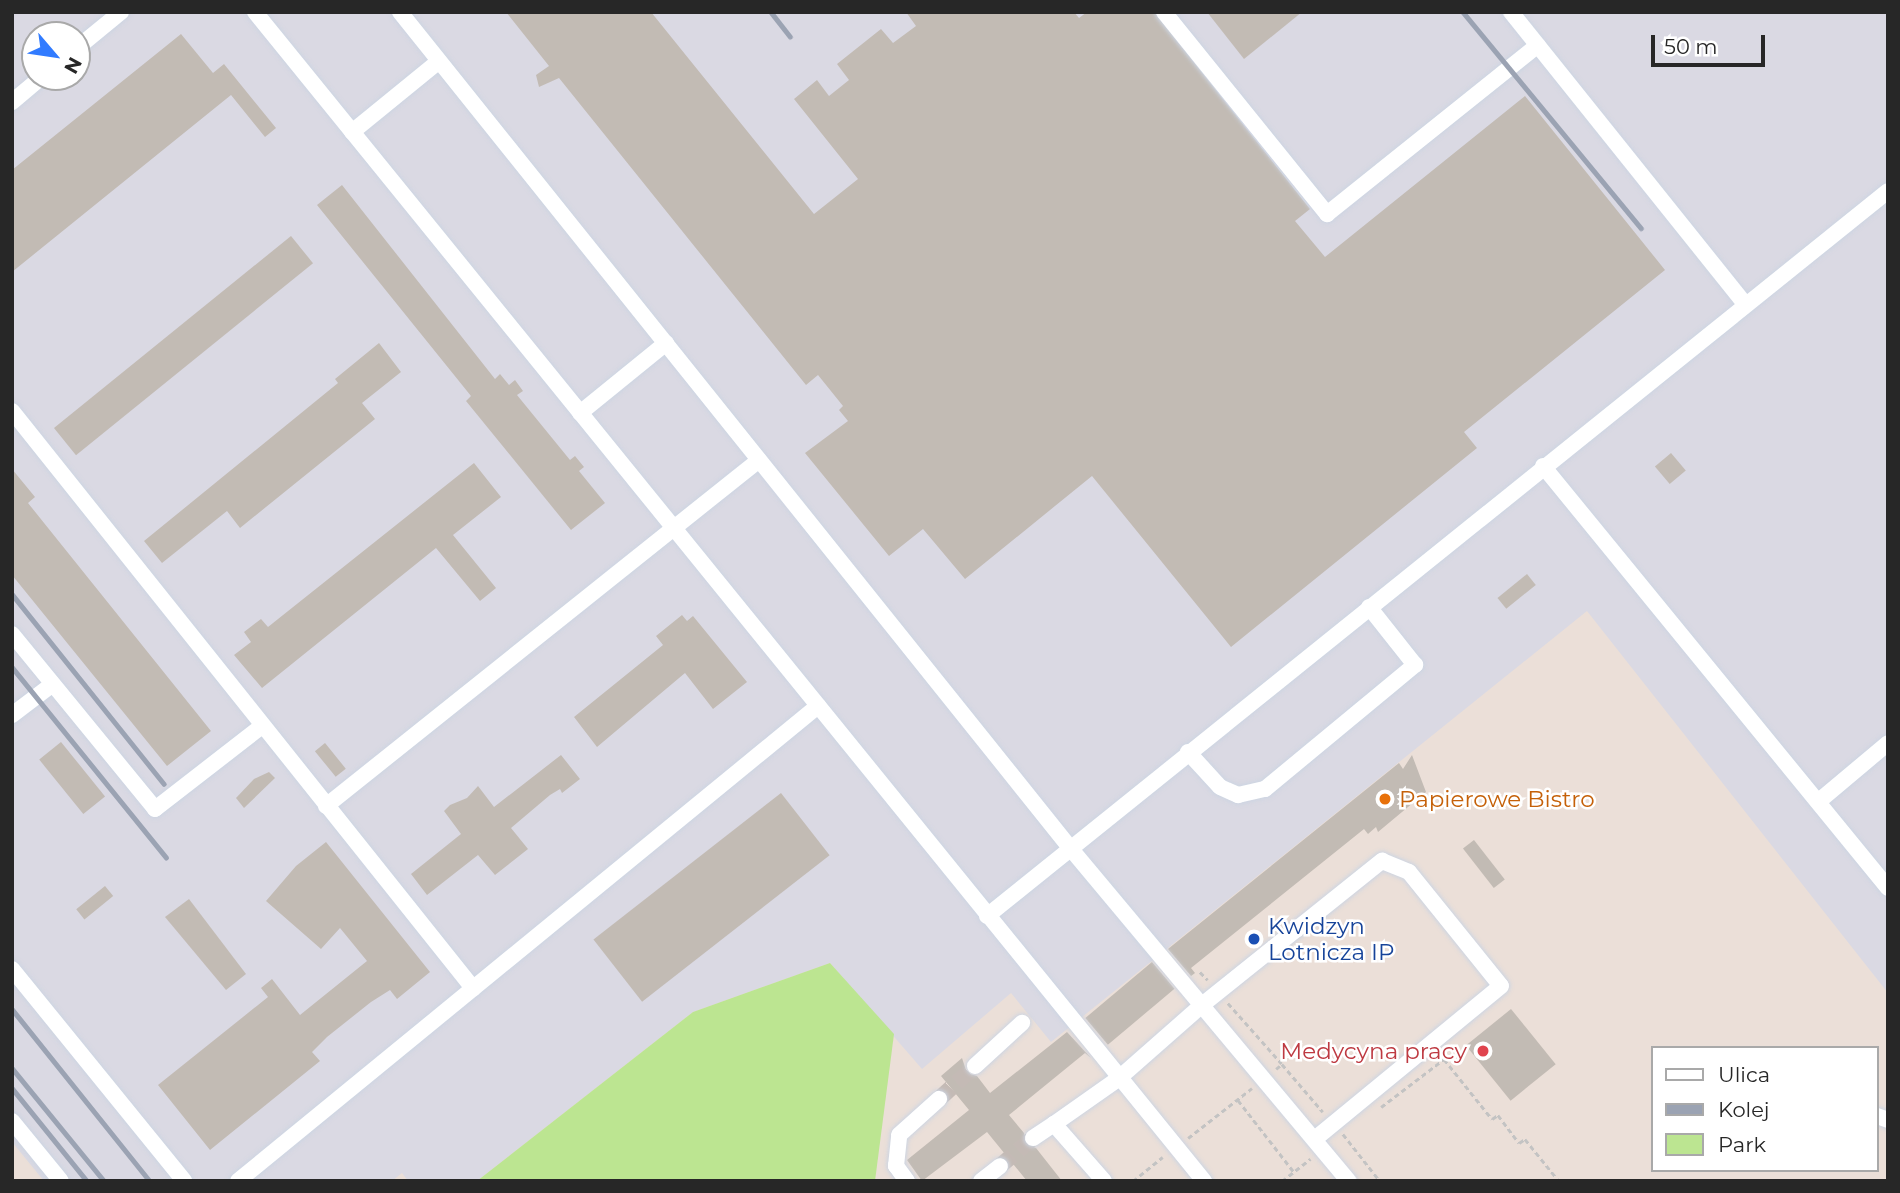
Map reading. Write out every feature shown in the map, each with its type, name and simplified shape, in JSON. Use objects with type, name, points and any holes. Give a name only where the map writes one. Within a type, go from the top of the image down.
[{"type":"lane","points":[[91,37],[121,12]]},
{"type":"lane","points":[[255,12],[1203,1181]]},
{"type":"lane","points":[[400,12],[1071,849],[1266,1077],[1349,1181]]},
{"type":"lane","points":[[1164,12],[1326,214],[1538,45]]},
{"type":"lane","points":[[1511,12],[1744,303]]},
{"type":"lane","points":[[352,132],[439,61]]},
{"type":"lane","points":[[986,916],[1744,303],[1888,191]]},
{"type":"lane","points":[[580,413],[666,343]]},
{"type":"lane","points":[[12,411],[473,988]]},
{"type":"lane","points":[[326,806],[759,460]]},
{"type":"lane","points":[[1543,466],[1888,888]]},
{"type":"lane","points":[[1188,752],[1220,788],[1238,795],[1265,789],[1415,665],[1368,607]]},
{"type":"lane","points":[[12,634],[155,809],[262,726]]},
{"type":"lane","points":[[12,715],[53,684]]},
{"type":"lane","points":[[238,1181],[818,706]]},
{"type":"lane","points":[[1819,801],[1888,743]]},
{"type":"lane","points":[[1033,1138],[1118,1079],[1202,1005],[1382,861],[1409,872],[1501,986],[1320,1143]]},
{"type":"lane","points":[[12,968],[184,1181]]},
{"type":"lane","points":[[975,1066],[1022,1023]]},
{"type":"lane","points":[[907,1181],[896,1166],[899,1135],[939,1099]]},
{"type":"lane","points":[[12,1121],[61,1181]]},
{"type":"lane","points":[[1054,1124],[1104,1181]]},
{"type":"lane","points":[[981,1181],[1000,1166]]},
{"type":"path","points":[[1200,972],[1380,1181]]},
{"type":"path","points":[[1370,1115],[1444,1059],[1492,1119],[1498,1115],[1519,1143],[1525,1139],[1559,1181]]},
{"type":"path","points":[[1133,1181],[1282,1064]]},
{"type":"path","points":[[1237,1100],[1294,1172]]},
{"type":"path","points":[[1337,1128],[1349,1131]]},
{"type":"path","points":[[1282,1181],[1337,1128]]},
{"type":"shaded area","points":[[12,12],[1888,12],[1888,993],[1587,611],[1051,1042],[1011,993],[922,1069],[830,963],[693,1012],[477,1181],[408,1181],[402,1173],[392,1181],[44,1181],[12,1142]]},
{"type":"green space","points":[[830,963],[894,1034],[875,1181],[477,1181],[693,1012]]},
{"type":"building","points":[[506,12],[651,12],[814,214],[858,179],[794,99],[817,80],[829,96],[849,80],[837,64],[881,29],[893,43],[916,26],[906,12],[1074,12],[1079,18],[1087,12],[1154,12],[1310,209],[1295,221],[1325,257],[1525,96],[1665,270],[1464,432],[1477,448],[1231,647],[1092,476],[965,579],[923,529],[889,556],[805,453],[848,421],[839,410],[843,406],[818,375],[806,385],[559,78],[539,87],[536,75],[549,66]]},
{"type":"building","points":[[1207,12],[1302,12],[1244,59]]},
{"type":"building","points":[[181,34],[213,73],[224,64],[276,128],[265,137],[231,95],[12,272],[12,170]]},
{"type":"building","points":[[342,185],[495,379],[500,374],[509,385],[515,380],[523,391],[517,395],[570,460],[575,456],[584,467],[579,471],[605,503],[571,530],[466,401],[471,396],[317,205]]},
{"type":"building","points":[[291,236],[313,263],[76,455],[54,428]]},
{"type":"building","points":[[379,343],[401,372],[362,403],[375,419],[240,528],[227,511],[162,563],[144,541],[338,383],[335,379]]},
{"type":"building","points":[[1671,453],[1686,471],[1670,484],[1655,466]]},
{"type":"building","points":[[474,463],[501,497],[453,535],[496,588],[480,601],[436,548],[262,688],[234,655],[251,642],[244,632],[261,619],[268,627]]},
{"type":"building","points":[[12,469],[35,497],[28,503],[211,731],[167,766],[12,575]]},
{"type":"building","points":[[1527,574],[1536,585],[1506,609],[1497,598]]},
{"type":"building","points":[[682,615],[687,621],[693,616],[747,682],[713,709],[685,673],[597,747],[574,717],[663,645],[656,636]]},
{"type":"building","points":[[61,742],[105,796],[83,814],[39,760]]},
{"type":"building","points":[[325,743],[346,769],[336,777],[315,751]]},
{"type":"building","points":[[561,755],[580,779],[562,793],[560,789],[550,795],[511,828],[528,849],[495,875],[478,855],[427,895],[411,874],[461,834],[444,811],[450,805],[467,798],[478,786],[494,807]]},
{"type":"building","points":[[1412,755],[1426,792],[1378,832],[1376,827],[1368,834],[1364,829],[1191,968],[1195,973],[1191,976],[1168,949],[1399,763],[1403,769]]},
{"type":"building","points":[[269,772],[275,778],[244,808],[236,798],[254,779]]},
{"type":"building","points":[[781,793],[830,855],[642,1002],[593,940]]},
{"type":"building","points":[[1474,840],[1505,879],[1494,888],[1463,849]]},
{"type":"building","points":[[326,842],[430,972],[397,999],[390,990],[327,1037],[312,1052],[320,1061],[210,1150],[158,1085],[268,997],[261,988],[272,979],[300,1015],[367,961],[340,928],[321,949],[266,901],[296,866]]},
{"type":"building","points":[[105,886],[113,896],[84,919],[76,909]]},
{"type":"building","points":[[189,899],[246,974],[226,990],[165,917]]},
{"type":"building","points":[[1152,962],[1174,989],[1108,1045],[1085,1018]]},
{"type":"building","points":[[1511,1009],[1556,1064],[1511,1101],[1466,1046]]},
{"type":"building","points":[[1067,1032],[1091,1058],[1085,1053],[1009,1115],[1024,1133],[1025,1144],[1036,1148],[1062,1181],[1027,1181],[987,1132],[922,1181],[907,1160],[969,1110],[941,1076],[962,1058],[967,1073],[977,1076],[990,1093]]},
{"type":"tunnel","points":[[939,1099],[975,1066]]},
{"type":"tunnel","points":[[1000,1166],[1033,1138]]},
{"type":"railway","points":[[771,12],[790,36]]},
{"type":"railway","points":[[1463,12],[1641,228]]},
{"type":"railway","points":[[12,594],[164,784]]},
{"type":"railway","points":[[12,667],[166,857]]},
{"type":"railway","points":[[12,1009],[150,1181]]},
{"type":"railway","points":[[12,1068],[104,1181]]},
{"type":"railway","points":[[12,1088],[87,1181]]},
{"type":"place","name":"Papierowe Bistro","points":[[1385,799]]},
{"type":"place","name":"Kwidzyn Lotnicza IP","points":[[1254,939]]},
{"type":"place","name":"Medycyna pracy","points":[[1483,1051]]}]
